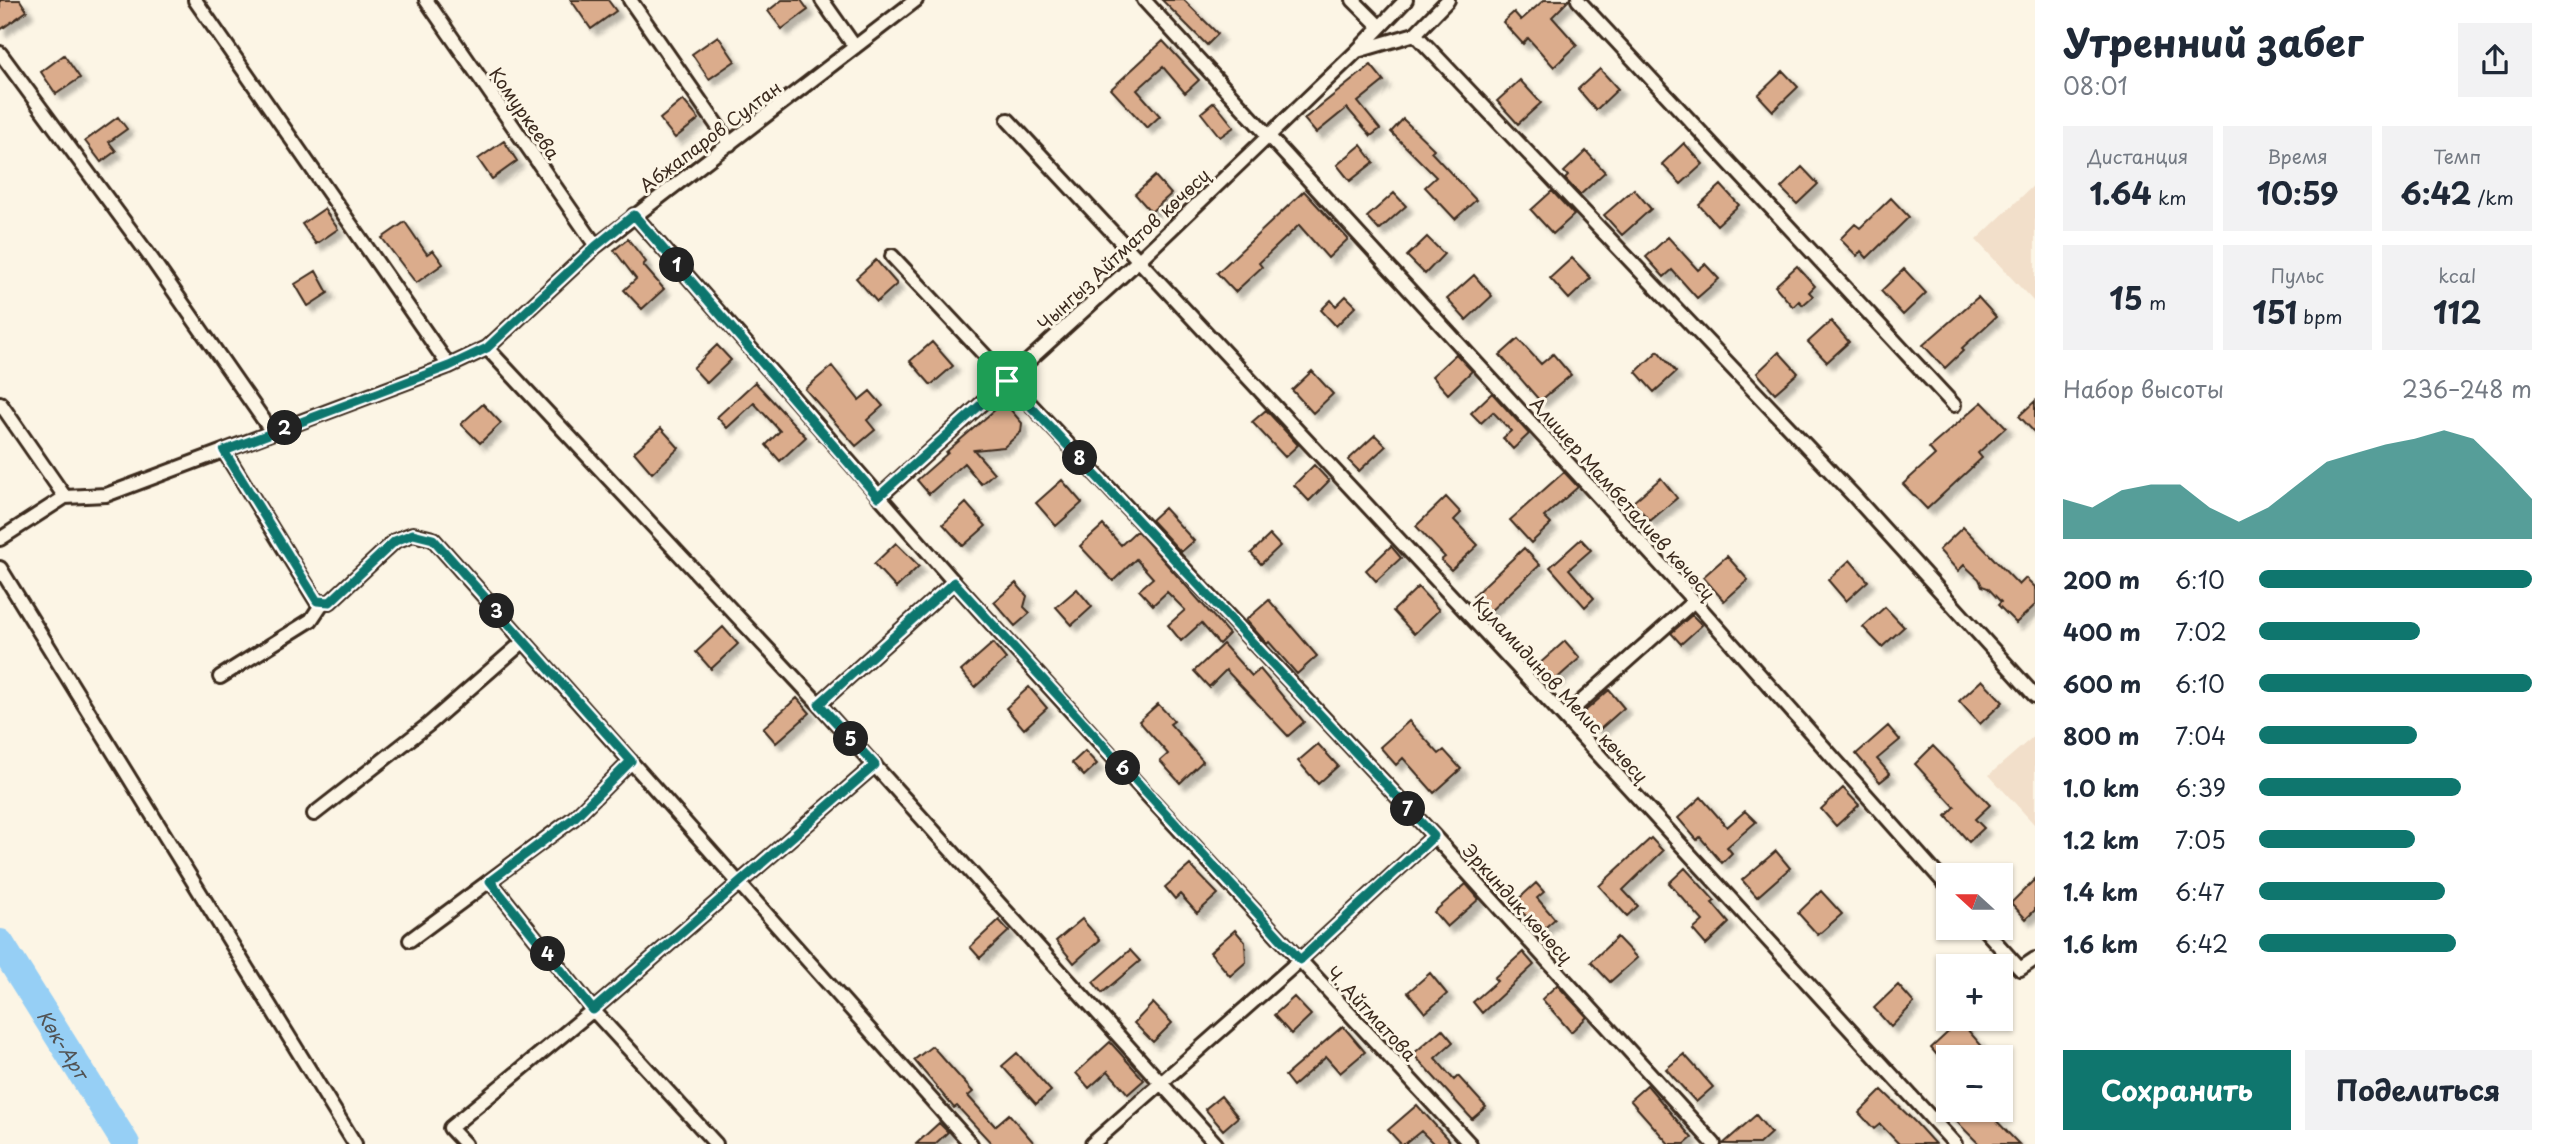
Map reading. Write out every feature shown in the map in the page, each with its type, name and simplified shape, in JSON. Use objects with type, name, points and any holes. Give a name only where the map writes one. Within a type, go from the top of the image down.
[{"type":"street","points":[[195,0],[449,366]]},
{"type":"street","name":"Комуркеева","points":[[426,0],[596,246]]},
{"type":"street","points":[[631,0],[730,144]]},
{"type":"street","points":[[822,0],[855,47]]},
{"type":"street","name":"Абжапаров Султан","points":[[65,497],[106,495],[449,366],[487,348],[596,246],[634,215],[916,0]]},
{"type":"street","name":"Алишер Мамбеталиев көчөсү","points":[[1144,0],[1694,601],[1936,873]]},
{"type":"street","points":[[1353,0],[1379,26]]},
{"type":"street","name":"Чынгыз Айтматов көчөсү","points":[[878,497],[1138,261],[1357,51],[1406,0]]},
{"type":"street","name":"Чынгыз Айтматов көчөсү","points":[[1357,51],[1415,34],[1448,0]]},
{"type":"street","points":[[1578,0],[1954,405]]},
{"type":"street","points":[[1415,34],[1854,496],[2035,696]]},
{"type":"street","points":[[0,53],[151,258],[272,432]]},
{"type":"street","name":"Куламидинов Мелис көчөсү","points":[[1008,120],[1564,717],[1955,1144]]},
{"type":"street","name":"Ч. Айтматова","points":[[634,215],[954,582],[1470,1144]]},
{"type":"street","name":"Эркиндик көчөсү","points":[[892,256],[1434,836],[1714,1144]]},
{"type":"street","points":[[487,348],[875,765],[1216,1144]]},
{"type":"street","points":[[0,403],[65,497],[0,539]]},
{"type":"street","points":[[224,451],[317,601],[330,602],[395,541],[413,534],[433,539],[971,1144]]},
{"type":"street","points":[[0,568],[355,1144]]},
{"type":"street","points":[[819,704],[954,582]]},
{"type":"street","points":[[1564,717],[1694,601]]},
{"type":"street","points":[[220,677],[311,620],[323,602]]},
{"type":"street","points":[[314,814],[428,725],[524,641]]},
{"type":"street","points":[[410,940],[574,818],[631,761]]},
{"type":"street","points":[[464,1144],[450,1128],[593,1010],[875,765]]},
{"type":"street","points":[[1093,1144],[1300,960],[1434,836]]},
{"type":"street","points":[[490,881],[593,1010],[716,1144]]},
{"type":"street","points":[[1994,940],[2020,969],[2035,959]]},
{"type":"shaded area","points":[[2035,184],[2035,303],[1976,240]]},
{"type":"shaded area","points":[[2035,735],[2035,825],[1989,775]]},
{"type":"building","points":[[0,0],[20,0],[27,11],[0,30]]},
{"type":"building","points":[[571,0],[608,0],[616,11],[591,29]]},
{"type":"building","points":[[782,0],[801,0],[808,10],[782,29],[768,11]]},
{"type":"building","points":[[1162,0],[1184,0],[1218,34],[1207,45]]},
{"type":"building","points":[[1544,0],[1569,0],[1552,17],[1577,45],[1554,67],[1528,38],[1523,44],[1503,22],[1514,12],[1521,20]]},
{"type":"building","points":[[718,36],[735,61],[709,79],[692,54]]},
{"type":"building","points":[[1163,41],[1199,80],[1185,93],[1163,67],[1137,90],[1160,116],[1147,128],[1111,89]]},
{"type":"building","points":[[64,55],[80,78],[56,94],[41,72]]},
{"type":"building","points":[[1371,65],[1384,81],[1358,102],[1380,129],[1371,136],[1347,108],[1316,133],[1304,119]]},
{"type":"building","points":[[1600,69],[1618,89],[1596,110],[1578,89]]},
{"type":"building","points":[[1783,71],[1798,87],[1773,111],[1758,95]]},
{"type":"building","points":[[1520,80],[1541,103],[1518,124],[1497,101]]},
{"type":"building","points":[[683,100],[699,119],[675,138],[660,119]]},
{"type":"building","points":[[1214,102],[1234,127],[1220,137],[1201,113]]},
{"type":"building","points":[[118,117],[127,129],[109,142],[116,151],[101,162],[85,141]]},
{"type":"building","points":[[1403,119],[1434,149],[1431,152],[1476,200],[1455,219],[1425,187],[1436,177],[1391,132]]},
{"type":"building","points":[[504,141],[517,161],[492,179],[478,159]]},
{"type":"building","points":[[1684,143],[1703,164],[1681,184],[1662,164]]},
{"type":"building","points":[[1361,145],[1374,162],[1350,181],[1337,165]]},
{"type":"building","points":[[1586,151],[1605,172],[1580,195],[1565,179],[1568,176],[1564,172]]},
{"type":"building","points":[[1802,167],[1818,184],[1797,204],[1781,188]]},
{"type":"building","points":[[1155,176],[1171,194],[1151,212],[1135,194]]},
{"type":"building","points":[[1721,185],[1739,205],[1717,225],[1699,205]]},
{"type":"building","points":[[1634,189],[1651,209],[1622,235],[1604,215]]},
{"type":"building","points":[[1304,191],[1348,239],[1328,258],[1299,225],[1259,263],[1262,267],[1235,292],[1217,273]]},
{"type":"building","points":[[1552,191],[1574,215],[1553,234],[1531,210]]},
{"type":"building","points":[[1394,193],[1406,206],[1379,230],[1367,217]]},
{"type":"building","points":[[1891,198],[1909,217],[1867,258],[1861,251],[1857,256],[1840,239],[1855,224],[1860,228]]},
{"type":"building","points":[[324,209],[338,229],[316,244],[302,224]]},
{"type":"building","points":[[405,222],[427,254],[433,250],[443,264],[416,283],[382,238]]},
{"type":"building","points":[[1427,237],[1444,254],[1425,274],[1407,256]]},
{"type":"building","points":[[1668,237],[1698,270],[1705,264],[1719,279],[1697,298],[1672,270],[1664,277],[1646,257]]},
{"type":"building","points":[[628,239],[646,262],[643,265],[664,289],[642,309],[624,290],[636,279],[614,250]]},
{"type":"building","points":[[1572,258],[1591,278],[1569,299],[1550,278]]},
{"type":"building","points":[[876,260],[897,284],[877,302],[856,278]]},
{"type":"building","points":[[1797,266],[1815,286],[1809,292],[1813,296],[1803,305],[1799,301],[1793,307],[1775,286]]},
{"type":"building","points":[[1904,269],[1926,293],[1903,315],[1881,291]]},
{"type":"building","points":[[316,271],[328,293],[308,306],[295,284]]},
{"type":"building","points":[[1474,275],[1492,296],[1466,320],[1447,299]]},
{"type":"building","points":[[1346,296],[1356,306],[1336,326],[1321,310],[1331,300],[1336,306]]},
{"type":"building","points":[[1978,297],[1996,317],[1962,348],[1964,350],[1945,368],[1923,345]]},
{"type":"building","points":[[1831,321],[1849,342],[1827,362],[1808,342]]},
{"type":"building","points":[[1518,339],[1541,364],[1553,354],[1571,375],[1540,401],[1500,355]]},
{"type":"building","points":[[932,342],[953,366],[931,385],[910,361]]},
{"type":"building","points":[[717,345],[731,360],[707,383],[693,368]]},
{"type":"building","points":[[1658,351],[1676,372],[1654,392],[1636,372]]},
{"type":"building","points":[[1779,352],[1798,373],[1775,393],[1757,373]]},
{"type":"building","points":[[1456,354],[1472,371],[1448,394],[1432,376]]},
{"type":"building","points":[[832,366],[859,400],[870,391],[883,406],[867,420],[875,430],[856,446],[805,389]]},
{"type":"building","points":[[1312,371],[1333,394],[1313,413],[1292,390]]},
{"type":"building","points":[[755,382],[806,437],[780,461],[766,445],[780,431],[754,403],[727,428],[717,417]]},
{"type":"building","points":[[1492,393],[1529,434],[1513,449],[1503,438],[1511,431],[1493,412],[1481,423],[1471,413]]},
{"type":"building","points":[[2035,401],[2035,433],[2019,416]]},
{"type":"building","points":[[1004,402],[1022,423],[1021,432],[1004,447],[974,450],[994,473],[981,484],[964,463],[929,494],[917,480]]},
{"type":"building","points":[[1982,402],[2006,427],[1978,453],[1982,458],[1927,509],[1903,484],[1935,455],[1929,448]]},
{"type":"building","points":[[483,404],[501,423],[480,443],[461,424]]},
{"type":"building","points":[[1266,410],[1298,445],[1285,457],[1252,422]]},
{"type":"building","points":[[661,428],[679,448],[652,473],[634,452]]},
{"type":"building","points":[[1375,435],[1386,446],[1359,471],[1348,460]]},
{"type":"building","points":[[1314,465],[1329,481],[1309,501],[1294,485]]},
{"type":"building","points":[[1564,472],[1578,487],[1544,517],[1551,524],[1531,543],[1510,520]]},
{"type":"building","points":[[1661,478],[1677,498],[1650,521],[1633,502]]},
{"type":"building","points":[[1062,480],[1082,503],[1056,526],[1036,503]]},
{"type":"building","points":[[1446,497],[1461,513],[1454,520],[1478,545],[1451,570],[1441,560],[1445,557],[1416,526]]},
{"type":"building","points":[[966,503],[986,526],[963,546],[943,524]]},
{"type":"building","points":[[1164,508],[1194,541],[1181,552],[1151,520]]},
{"type":"building","points":[[1103,525],[1121,545],[1138,532],[1229,634],[1219,644],[1201,623],[1181,641],[1168,625],[1185,610],[1167,592],[1153,605],[1139,590],[1153,578],[1136,559],[1113,581],[1080,546]]},
{"type":"building","points":[[1963,527],[2019,585],[2026,578],[2035,587],[2035,605],[2016,623],[1998,605],[2001,602],[1988,588],[1982,586],[1979,579],[1964,565],[1958,571],[1939,550]]},
{"type":"building","points":[[1270,535],[1280,546],[1261,564],[1251,553]]},
{"type":"building","points":[[1581,539],[1591,550],[1569,569],[1594,598],[1585,607],[1550,567]]},
{"type":"building","points":[[896,543],[919,566],[896,588],[874,564]]},
{"type":"building","points":[[1391,546],[1401,558],[1376,581],[1366,570]]},
{"type":"building","points":[[1524,548],[1540,565],[1488,613],[1473,596]]},
{"type":"building","points":[[1727,556],[1748,580],[1724,601],[1703,577]]},
{"type":"building","points":[[1850,560],[1868,581],[1846,601],[1828,580]]},
{"type":"building","points":[[1016,583],[1027,596],[1024,607],[1030,613],[1015,626],[994,602]]},
{"type":"building","points":[[1418,587],[1439,610],[1414,634],[1393,611]]},
{"type":"building","points":[[1077,589],[1092,607],[1072,625],[1056,607]]},
{"type":"building","points":[[1269,600],[1317,656],[1297,674],[1246,620]]},
{"type":"building","points":[[1885,607],[1904,627],[1882,647],[1863,627]]},
{"type":"building","points":[[1692,615],[1702,625],[1681,644],[1671,633]]},
{"type":"building","points":[[723,627],[738,644],[711,669],[696,652]]},
{"type":"building","points":[[1565,641],[1580,658],[1554,681],[1539,664]]},
{"type":"building","points":[[993,643],[1006,659],[975,687],[961,671]]},
{"type":"building","points":[[1223,644],[1252,676],[1260,669],[1304,722],[1288,736],[1226,670],[1209,687],[1194,671]]},
{"type":"building","points":[[1982,680],[2003,702],[1980,724],[1959,701]]},
{"type":"building","points":[[1029,687],[1047,708],[1024,729],[1006,708]]},
{"type":"building","points":[[1609,690],[1624,708],[1598,731],[1583,713]]},
{"type":"building","points":[[797,698],[810,713],[776,743],[763,728]]},
{"type":"building","points":[[1158,704],[1174,721],[1170,724],[1203,761],[1180,783],[1160,761],[1168,754],[1139,721]]},
{"type":"building","points":[[1409,721],[1439,754],[1444,750],[1461,769],[1434,793],[1403,758],[1396,765],[1380,747]]},
{"type":"building","points":[[1888,726],[1900,740],[1877,759],[1890,774],[1880,782],[1856,754]]},
{"type":"building","points":[[1318,744],[1338,766],[1318,784],[1298,761]]},
{"type":"building","points":[[1933,746],[1990,805],[1975,819],[1984,828],[1969,842],[1946,816],[1955,807],[1915,764]]},
{"type":"building","points":[[1085,751],[1097,764],[1084,776],[1072,763]]},
{"type":"building","points":[[1843,788],[1859,805],[1836,826],[1821,809]]},
{"type":"building","points":[[1701,797],[1727,827],[1745,811],[1756,822],[1727,847],[1732,853],[1722,863],[1700,837],[1697,840],[1678,818]]},
{"type":"building","points":[[1651,838],[1663,851],[1623,890],[1638,906],[1627,916],[1599,886]]},
{"type":"building","points":[[1776,851],[1790,868],[1757,897],[1742,880]]},
{"type":"building","points":[[1190,865],[1218,894],[1197,913],[1180,894],[1175,899],[1165,887]]},
{"type":"building","points":[[1685,868],[1715,901],[1712,903],[1729,923],[1706,945],[1693,930],[1703,921],[1669,883]]},
{"type":"building","points":[[2035,879],[2035,910],[2026,919],[2013,905],[2013,901]]},
{"type":"building","points":[[1536,883],[1544,892],[1537,898],[1555,919],[1540,932],[1514,903]]},
{"type":"building","points":[[1466,884],[1479,899],[1447,927],[1434,912]]},
{"type":"building","points":[[1821,891],[1842,914],[1818,935],[1798,913]]},
{"type":"building","points":[[1082,919],[1100,940],[1074,963],[1056,941]]},
{"type":"building","points":[[999,920],[1009,931],[980,958],[970,947]]},
{"type":"building","points":[[1235,930],[1245,942],[1246,962],[1230,976],[1210,952]]},
{"type":"building","points":[[1617,937],[1637,958],[1610,982],[1591,962]]},
{"type":"building","points":[[1130,950],[1140,961],[1102,993],[1093,982]]},
{"type":"building","points":[[1523,952],[1534,965],[1482,1013],[1473,1002],[1497,981],[1494,978]]},
{"type":"building","points":[[1430,973],[1447,994],[1425,1013],[1408,992]]},
{"type":"building","points":[[1557,985],[1587,1017],[1571,1032],[1542,999]]},
{"type":"building","points":[[1898,985],[1914,1003],[1891,1027],[1874,1008]]},
{"type":"building","points":[[1294,997],[1311,1015],[1291,1034],[1274,1015]]},
{"type":"building","points":[[1153,1003],[1172,1023],[1153,1042],[1134,1023]]},
{"type":"building","points":[[1343,1026],[1365,1052],[1340,1073],[1326,1057],[1293,1086],[1285,1076]]},
{"type":"building","points":[[1442,1029],[1453,1042],[1435,1058],[1454,1080],[1458,1076],[1486,1107],[1472,1119],[1413,1054]]},
{"type":"building","points":[[1949,1031],[1969,1031],[1981,1045],[1936,1045],[1936,1054],[1931,1048]]},
{"type":"building","points":[[1110,1042],[1144,1080],[1128,1094],[1108,1071],[1089,1088],[1076,1073]]},
{"type":"building","points":[[932,1046],[973,1092],[968,1096],[995,1126],[1009,1114],[1035,1144],[992,1144],[957,1106],[954,1108],[914,1060]]},
{"type":"building","points":[[1017,1053],[1051,1091],[1036,1104],[1002,1066]]},
{"type":"building","points":[[1684,1054],[1713,1087],[1696,1102],[1666,1069]]},
{"type":"building","points":[[1647,1085],[1692,1138],[1685,1144],[1669,1144],[1630,1100]]},
{"type":"building","points":[[1882,1090],[1935,1144],[1899,1144],[1880,1124],[1874,1129],[1859,1113]]},
{"type":"building","points":[[1221,1096],[1238,1117],[1223,1130],[1205,1109]]},
{"type":"building","points":[[1417,1105],[1452,1144],[1434,1144],[1421,1131],[1405,1144],[1401,1144],[1388,1130]]},
{"type":"building","points":[[1756,1115],[1771,1133],[1759,1144],[1723,1144]]},
{"type":"building","points":[[1957,1122],[1998,1122],[2019,1144],[1979,1144]]},
{"type":"building","points":[[939,1123],[948,1132],[935,1144],[916,1144]]},
{"type":"waterway","name":"Көк-Арт","points":[[0,943],[126,1144]]},
{"type":"route","points":[[634,215],[878,497],[1007,381],[1434,836],[1300,960],[954,582],[819,704],[875,765],[593,1010],[490,881],[574,818],[631,761],[433,539],[413,534],[395,541],[330,602],[317,601],[224,451],[449,366],[487,348],[596,246],[634,215]]}]
